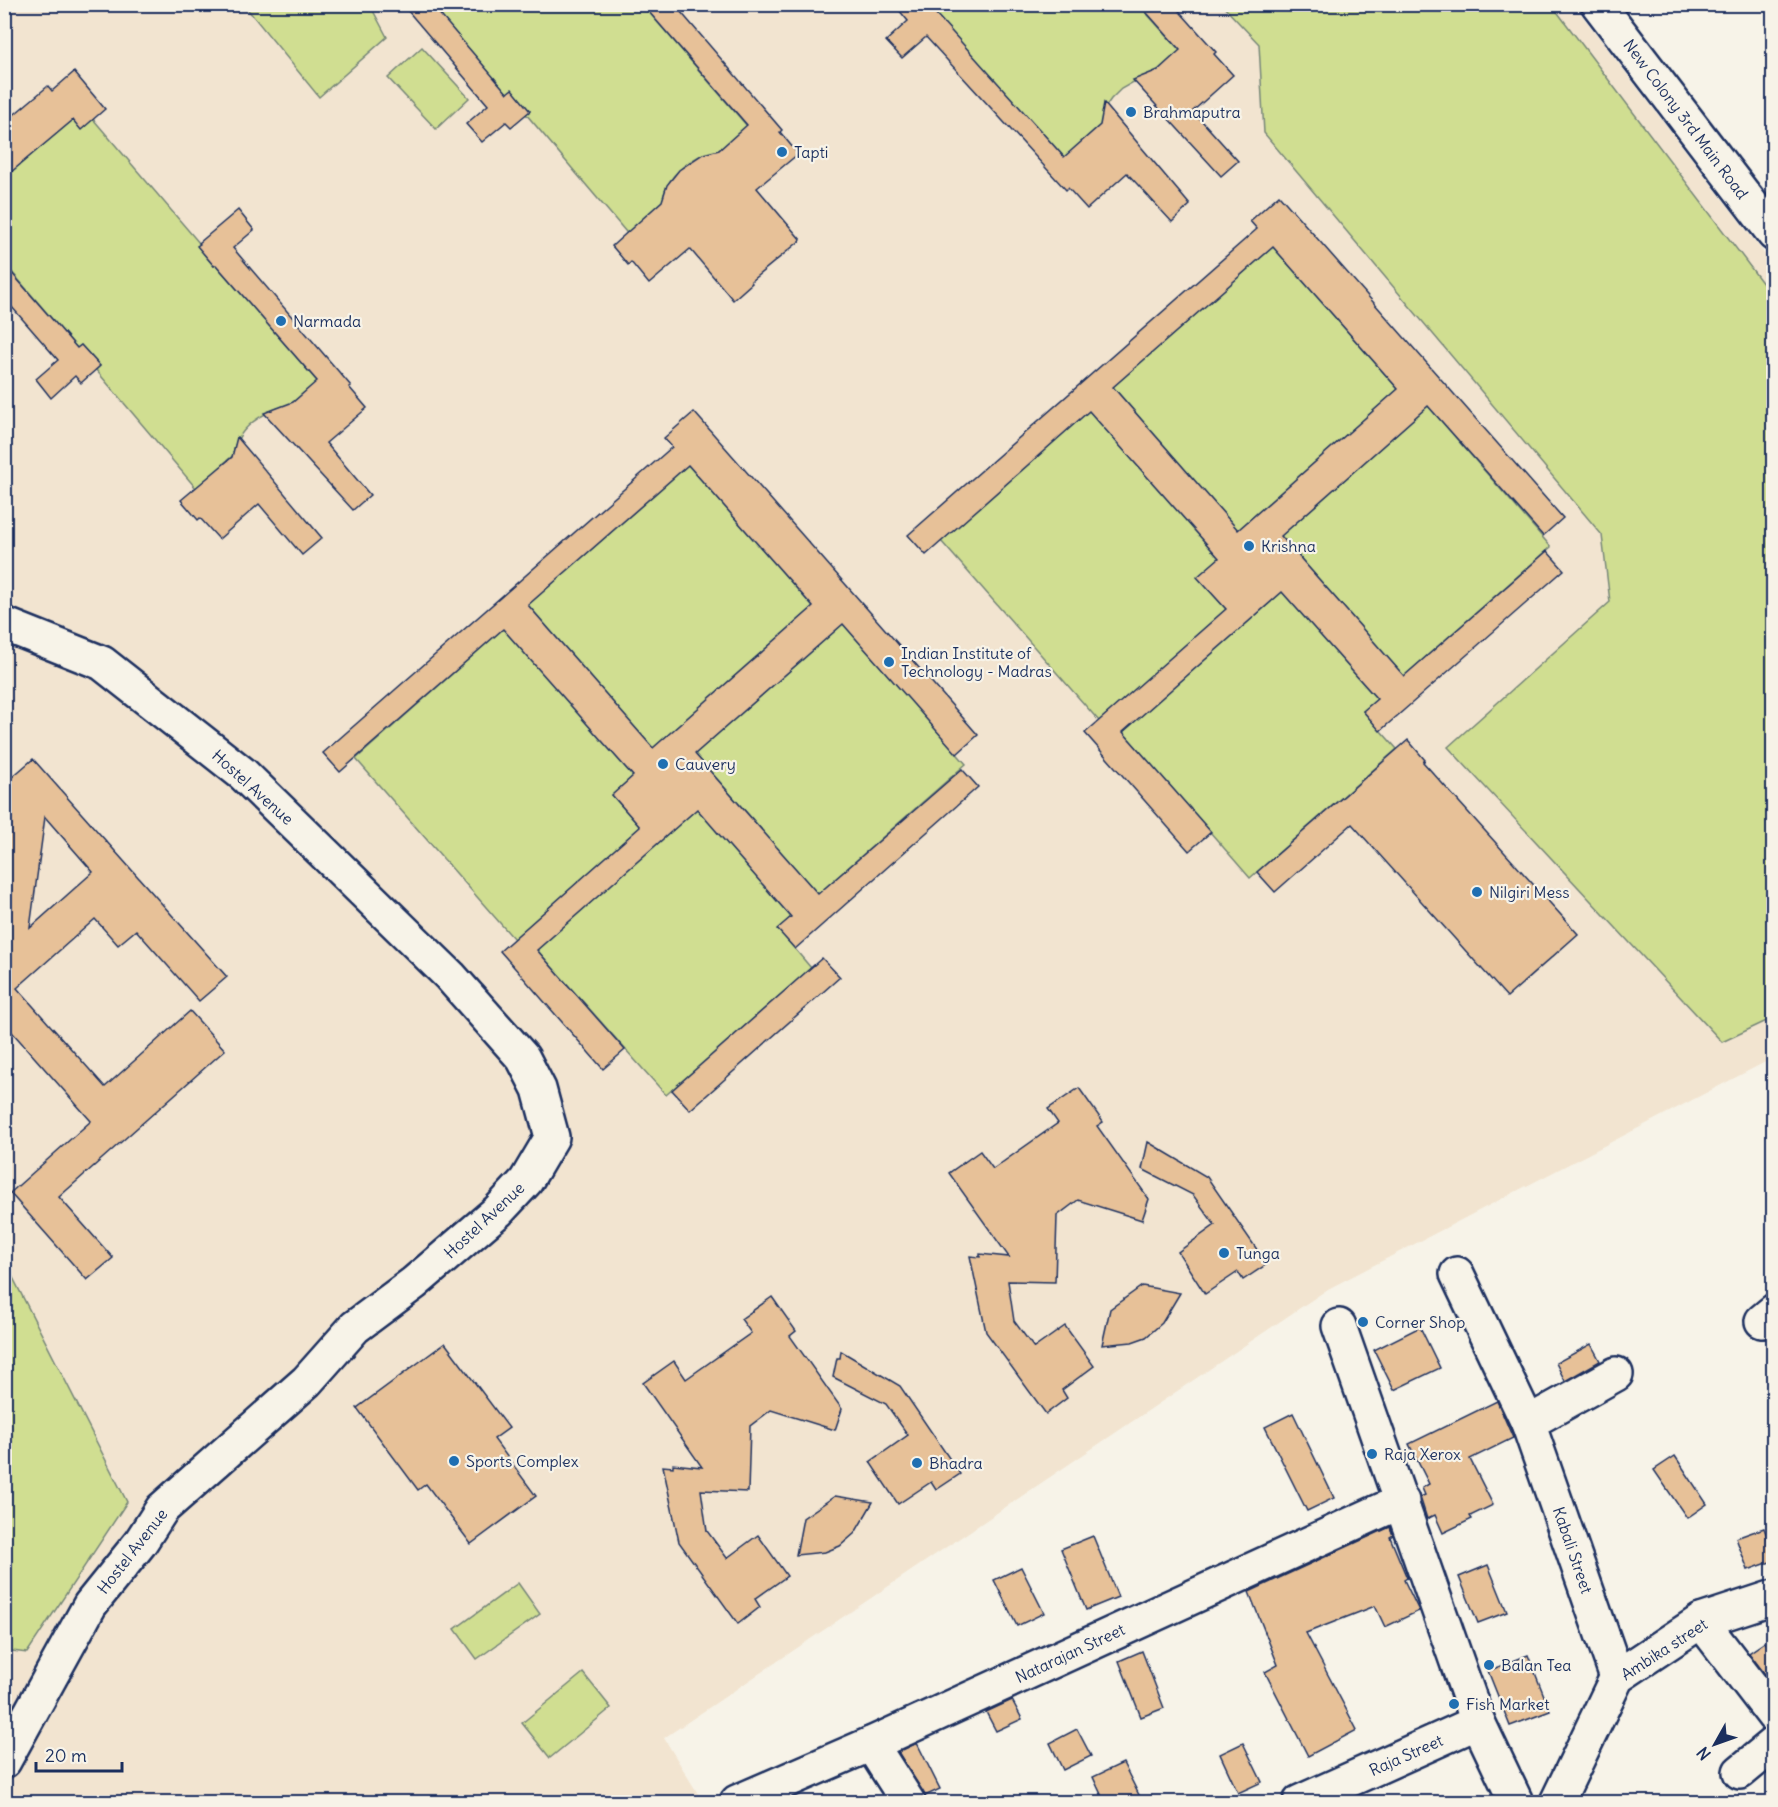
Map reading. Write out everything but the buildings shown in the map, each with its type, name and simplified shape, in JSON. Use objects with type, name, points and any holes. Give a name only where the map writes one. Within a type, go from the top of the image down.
[{"type":"street","name":"New Colony 3rd Main Road","points":[[1598,4],[1773,234]]},
{"type":"street","name":"Hostel Avenue","points":[[4,624],[102,663],[243,774],[450,976],[523,1058],[539,1089],[552,1137],[526,1181],[498,1211],[414,1283],[355,1327],[307,1381],[162,1509],[140,1543],[90,1605],[4,1761]]},
{"type":"street","name":"Kabali Street","points":[[1457,1274],[1528,1423],[1617,1677]]},
{"type":"street","points":[[1339,1326],[1478,1722],[1516,1803]]},
{"type":"street","points":[[1528,1423],[1616,1374]]},
{"type":"street","name":"Natarajan Street","points":[[737,1803],[1402,1501]]},
{"type":"street","name":"Ambika street","points":[[1557,1803],[1617,1677],[1701,1621],[1773,1597]]},
{"type":"street","points":[[1701,1621],[1773,1716]]},
{"type":"street","name":"Raja Street","points":[[1300,1803],[1478,1722]]},
{"type":"street","points":[[871,1744],[908,1803]]},
{"type":"street","points":[[1740,1772],[1773,1744]]},
{"type":"shaded area","name":"Indian Institute of Technology - Madras","points":[[5,5],[1574,5],[1773,265],[1773,1058],[1328,1289],[664,1738],[703,1802],[5,1802]]},
{"type":"green space","points":[[244,5],[370,5],[387,37],[319,97]]},
{"type":"green space","points":[[431,5],[639,5],[645,11],[647,10],[760,141],[734,163],[721,148],[711,157],[703,154],[679,170],[667,187],[664,194],[667,197],[637,245],[526,114],[530,111],[507,93]]},
{"type":"green space","points":[[927,5],[1139,5],[1193,65],[1144,76],[1121,89],[1104,109],[1104,121],[1075,169]]},
{"type":"green space","points":[[1222,5],[1552,5],[1773,297],[1773,1018],[1722,1042],[1448,747],[1610,602],[1602,535],[1264,133],[1259,44]]},
{"type":"green space","points":[[422,47],[469,98],[436,129],[388,78]]},
{"type":"green space","points":[[93,119],[200,244],[198,247],[214,266],[216,265],[330,396],[281,412],[278,408],[245,429],[234,449],[237,452],[224,463],[234,476],[206,500],[96,370],[100,366],[81,345],[77,348],[5,264],[4,178],[73,120],[81,129]]},
{"type":"green space","points":[[1273,247],[1398,389],[1238,530],[1113,387]]},
{"type":"green space","points":[[1428,406],[1551,547],[1404,676],[1281,536]]},
{"type":"green space","points":[[1089,411],[1219,558],[1198,577],[1226,609],[1099,721],[941,541]]},
{"type":"green space","points":[[688,465],[813,607],[653,748],[528,605]]},
{"type":"green space","points":[[1282,592],[1377,699],[1363,711],[1397,749],[1250,878],[1123,732]]},
{"type":"green space","points":[[843,624],[966,764],[818,894],[695,754]]},
{"type":"green space","points":[[503,629],[633,776],[612,795],[640,827],[514,939],[356,759]]},
{"type":"green space","points":[[697,809],[791,917],[778,929],[811,968],[666,1095],[537,950]]},
{"type":"green space","points":[[5,1262],[127,1502],[27,1653],[5,1650]]},
{"type":"green space","points":[[518,1583],[540,1614],[477,1659],[455,1629]]},
{"type":"green space","points":[[583,1673],[611,1708],[550,1758],[522,1723]]},
{"type":"place","name":"Brahmaputra","points":[[1131,112]]},
{"type":"place","name":"Tapti","points":[[782,152]]},
{"type":"place","name":"Narmada","points":[[281,321]]},
{"type":"place","name":"Krishna","points":[[1249,546]]},
{"type":"place","name":"Indian Institute of Technology - Madras","points":[[889,662]]},
{"type":"place","name":"Cauvery","points":[[663,764]]},
{"type":"place","name":"Nilgiri Mess","points":[[1477,892]]},
{"type":"place","name":"Tunga","points":[[1224,1253]]},
{"type":"place","name":"Corner Shop","points":[[1363,1322]]},
{"type":"place","name":"Raja Xerox","points":[[1372,1454]]},
{"type":"place","name":"Sports Complex","points":[[454,1461]]},
{"type":"place","name":"Bhadra","points":[[917,1463]]},
{"type":"place","name":"Balan Tea","points":[[1489,1665]]},
{"type":"place","name":"Fish Market","points":[[1454,1704]]}]
